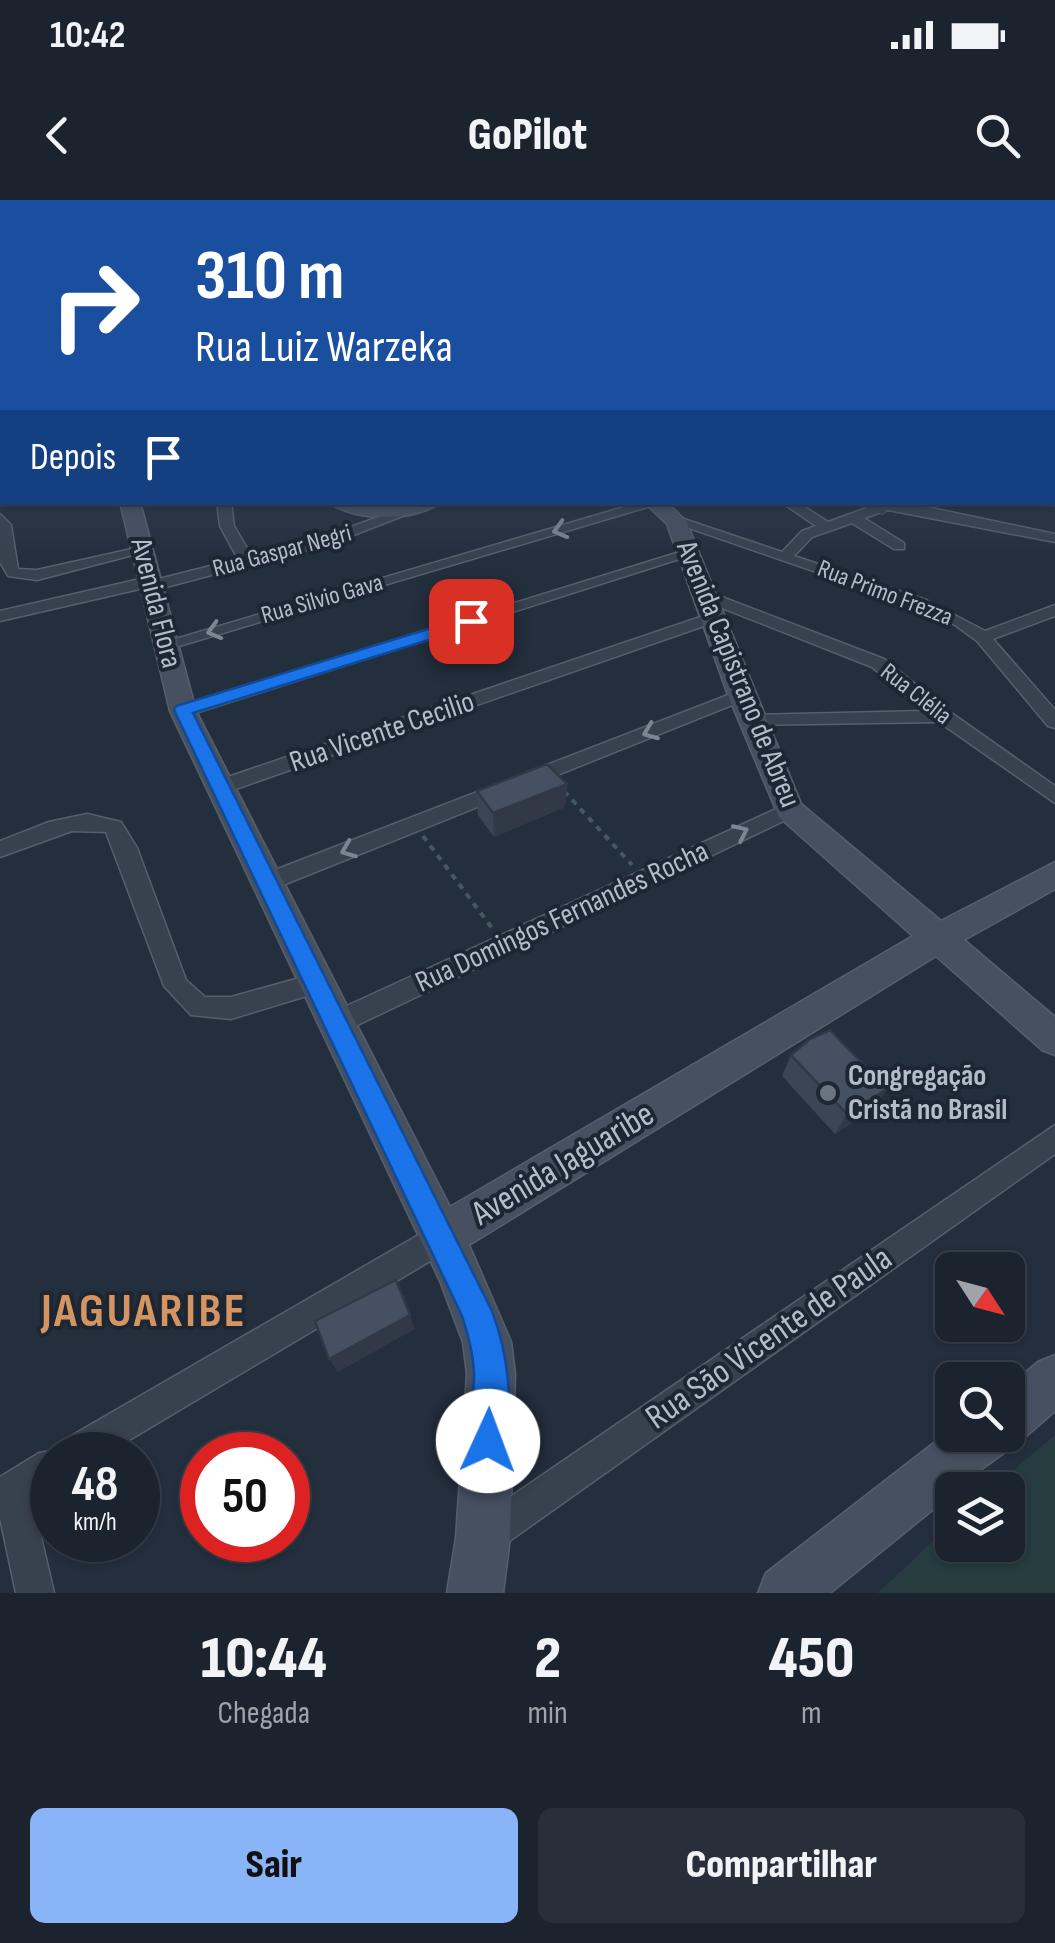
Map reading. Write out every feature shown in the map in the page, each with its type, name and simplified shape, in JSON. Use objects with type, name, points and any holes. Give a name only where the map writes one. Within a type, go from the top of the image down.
[{"type":"main road","name":"Avenida Flora","points":[[131,505],[183,710],[264,883],[441,1238],[487,1342],[491,1374],[483,1538],[475,1593]]},
{"type":"main road","points":[[365,505],[411,510],[424,505]]},
{"type":"main road","name":"Avenida Capistrano de Abreu","points":[[661,509],[688,554],[711,607],[746,708],[789,810],[1055,1039]]},
{"type":"main road","name":"Avenida Jaguaribe","points":[[441,1238],[938,939],[1055,874]]},
{"type":"main road","points":[[1025,1404],[1055,1379]]},
{"type":"main road","points":[[786,1593],[964,1452]]},
{"type":"street","points":[[224,505],[227,526],[247,561]]},
{"type":"street","points":[[793,505],[827,527]]},
{"type":"street","points":[[786,556],[807,534],[890,506],[1055,538]]},
{"type":"street","name":"Rua Primo Frezza","points":[[661,509],[932,608],[983,637],[1055,722]]},
{"type":"street","name":"Rua Silvio Gava","points":[[164,645],[661,509]]},
{"type":"street","name":"Rua Gaspar Negri","points":[[147,573],[247,561],[328,540],[411,510]]},
{"type":"street","points":[[0,518],[8,530],[6,561],[13,574],[147,573]]},
{"type":"street","points":[[854,520],[900,546]]},
{"type":"street","points":[[183,710],[688,554]]},
{"type":"street","points":[[0,616],[147,573]]},
{"type":"street","name":"Rua Clélia","points":[[711,607],[868,658],[1055,796]]},
{"type":"street","name":"Rua Vicente Cecilio","points":[[220,788],[711,607]]},
{"type":"street","points":[[983,637],[1055,610]]},
{"type":"street","points":[[264,883],[547,773],[746,708],[943,716]]},
{"type":"street","name":"Rua Domingos Fernandes Rocha","points":[[336,1024],[789,810]]},
{"type":"street","points":[[0,849],[76,824],[96,822],[114,828],[126,848],[176,986],[200,1008],[231,1008],[314,984]]},
{"type":"street","name":"Rua São Vicente de Paula","points":[[483,1538],[1055,1138]]},
{"type":"street","name":"Avenida Jaguaribe","points":[[110,1432],[441,1238]]},
{"type":"street","points":[[30,1479],[6,1493],[35,1593]]},
{"type":"path","points":[[547,773],[644,878]]},
{"type":"path","points":[[415,824],[504,944]]},
{"type":"green space","points":[[1055,1435],[1055,1593],[878,1593],[935,1539],[935,1562],[1025,1562],[1025,1472],[1011,1472]]},
{"type":"building","points":[[547,764],[567,784],[493,813],[477,791]]},
{"type":"building","points":[[830,1030],[887,1089],[847,1114],[791,1055],[810,1039]]},
{"type":"building","points":[[396,1280],[410,1315],[329,1359],[315,1321]]},
{"type":"place","name":"Congregação Cristã no Brasil","points":[[828,1093]]},
{"type":"district","name":"JAGUARIBE","points":[[144,1311]]},
{"type":"route","points":[[471,621],[183,710],[264,883],[366,1080],[476,1311],[487,1342],[491,1374],[488,1441]]}]
